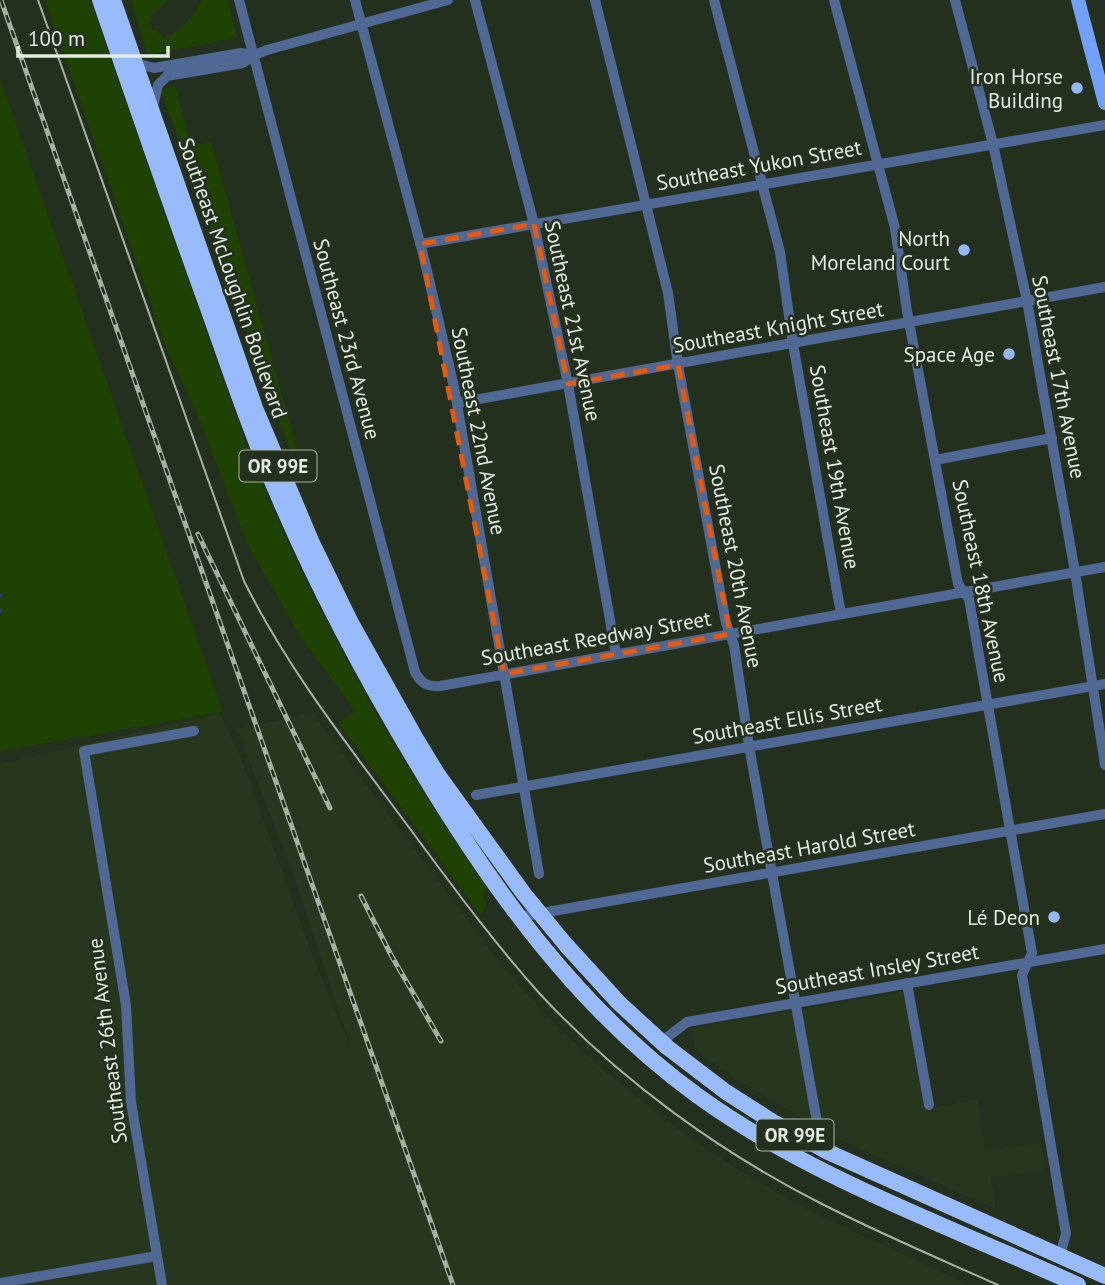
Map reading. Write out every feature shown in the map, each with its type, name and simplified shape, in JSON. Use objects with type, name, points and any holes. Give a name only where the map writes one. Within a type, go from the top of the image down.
[{"type":"highway","name":"Southeast McLoughlin Boulevard","points":[[100,0],[250,427],[300,546],[352,649],[458,834],[519,917],[556,964],[602,1014],[651,1059],[732,1119],[829,1173],[1078,1285]]},
{"type":"highway","name":"Southeast McLoughlin Boulevard","points":[[113,0],[255,408],[327,575],[380,678],[438,775],[524,894],[595,977],[661,1042],[726,1092],[813,1144],[1105,1276]]},
{"type":"main road","points":[[1078,0],[1099,52],[1105,103]]},
{"type":"street","name":"Southeast 23rd Avenue","points":[[239,0],[415,672],[425,684]]},
{"type":"street","name":"Southeast 22nd Avenue","points":[[355,0],[420,244],[457,403],[539,874]]},
{"type":"street","points":[[152,112],[158,85],[167,76],[243,63],[254,55],[448,0]]},
{"type":"street","name":"Southeast 21st Avenue","points":[[475,0],[534,224],[568,384],[616,654]]},
{"type":"street","name":"Southeast 20th Avenue","points":[[595,0],[648,204],[668,293],[678,365],[726,623],[734,645],[749,746],[817,1122],[813,1144]]},
{"type":"street","name":"Southeast 19th Avenue","points":[[714,0],[780,252],[793,344],[841,614]]},
{"type":"street","name":"Southeast 18th Avenue","points":[[834,0],[895,228],[907,311],[958,584],[969,599],[1032,953],[1022,975],[1066,1234],[1060,1255]]},
{"type":"street","name":"Southeast 17th Avenue","points":[[955,0],[993,144],[1027,301],[1075,572],[1105,765]]},
{"type":"street","points":[[135,64],[154,68],[241,53],[254,55]]},
{"type":"street","name":"Southeast Yukon Street","points":[[420,244],[1105,125]]},
{"type":"street","name":"Southeast Knight Street","points":[[457,403],[1105,287]]},
{"type":"street","points":[[935,460],[1052,438]]},
{"type":"street","name":"Southeast Reedway Street","points":[[425,684],[440,686],[1105,567]]},
{"type":"street","name":"Southeast Ellis Street","points":[[476,795],[1105,684]]},
{"type":"street","name":"Southeast 26th Avenue","points":[[162,1285],[131,1102],[126,1004],[84,751],[194,731]]},
{"type":"street","name":"Southeast Harold Street","points":[[519,917],[1105,814]]},
{"type":"street","name":"Southeast Insley Street","points":[[661,1042],[687,1022],[1105,949]]},
{"type":"street","points":[[907,983],[929,1105]]},
{"type":"street","points":[[0,1283],[157,1256]]},
{"type":"highlighted area","points":[[534,224],[568,384],[678,365],[730,634],[504,674],[420,244]]},
{"type":"shaded area","points":[[220,713],[241,759],[313,957],[353,1053],[294,876],[237,729],[312,713],[505,970],[603,1070],[691,1139],[805,1209],[969,1285],[0,1285],[0,764]]},
{"type":"shaded area","points":[[910,990],[930,1108],[977,1100],[986,1151],[1041,1142],[1045,1169],[991,1178],[996,1209],[836,1138],[739,1081],[695,1050],[692,1028]]},
{"type":"green space","points":[[45,0],[90,0],[229,397],[268,498],[315,600],[368,699],[426,796],[488,889],[483,893],[486,907],[480,914],[339,723],[355,711],[300,636],[248,545],[198,416],[167,349]]},
{"type":"green space","points":[[131,0],[168,0],[152,14],[152,20],[148,22],[153,30],[157,29],[162,38],[180,29],[203,0],[228,0],[237,38],[148,55]]},
{"type":"green space","points":[[0,79],[223,712],[0,751]]},
{"type":"green space","points":[[175,85],[191,146],[211,141],[301,464],[296,465],[275,412],[161,90]]},
{"type":"tram line","points":[[38,0],[244,581],[277,641],[315,699],[449,881],[502,950],[571,1026],[637,1085],[673,1112],[747,1162],[824,1205],[998,1285]]},
{"type":"railway","points":[[1,0],[453,1285]]},
{"type":"railway","points":[[198,534],[330,808]]},
{"type":"railway","points":[[361,896],[391,955],[441,1041]]},
{"type":"place","name":"Iron Horse Building","points":[[1077,88]]},
{"type":"place","name":"North Moreland Court","points":[[964,250]]},
{"type":"place","name":"Space Age","points":[[1009,354]]},
{"type":"place","name":"Lé Deon","points":[[1054,917]]}]
